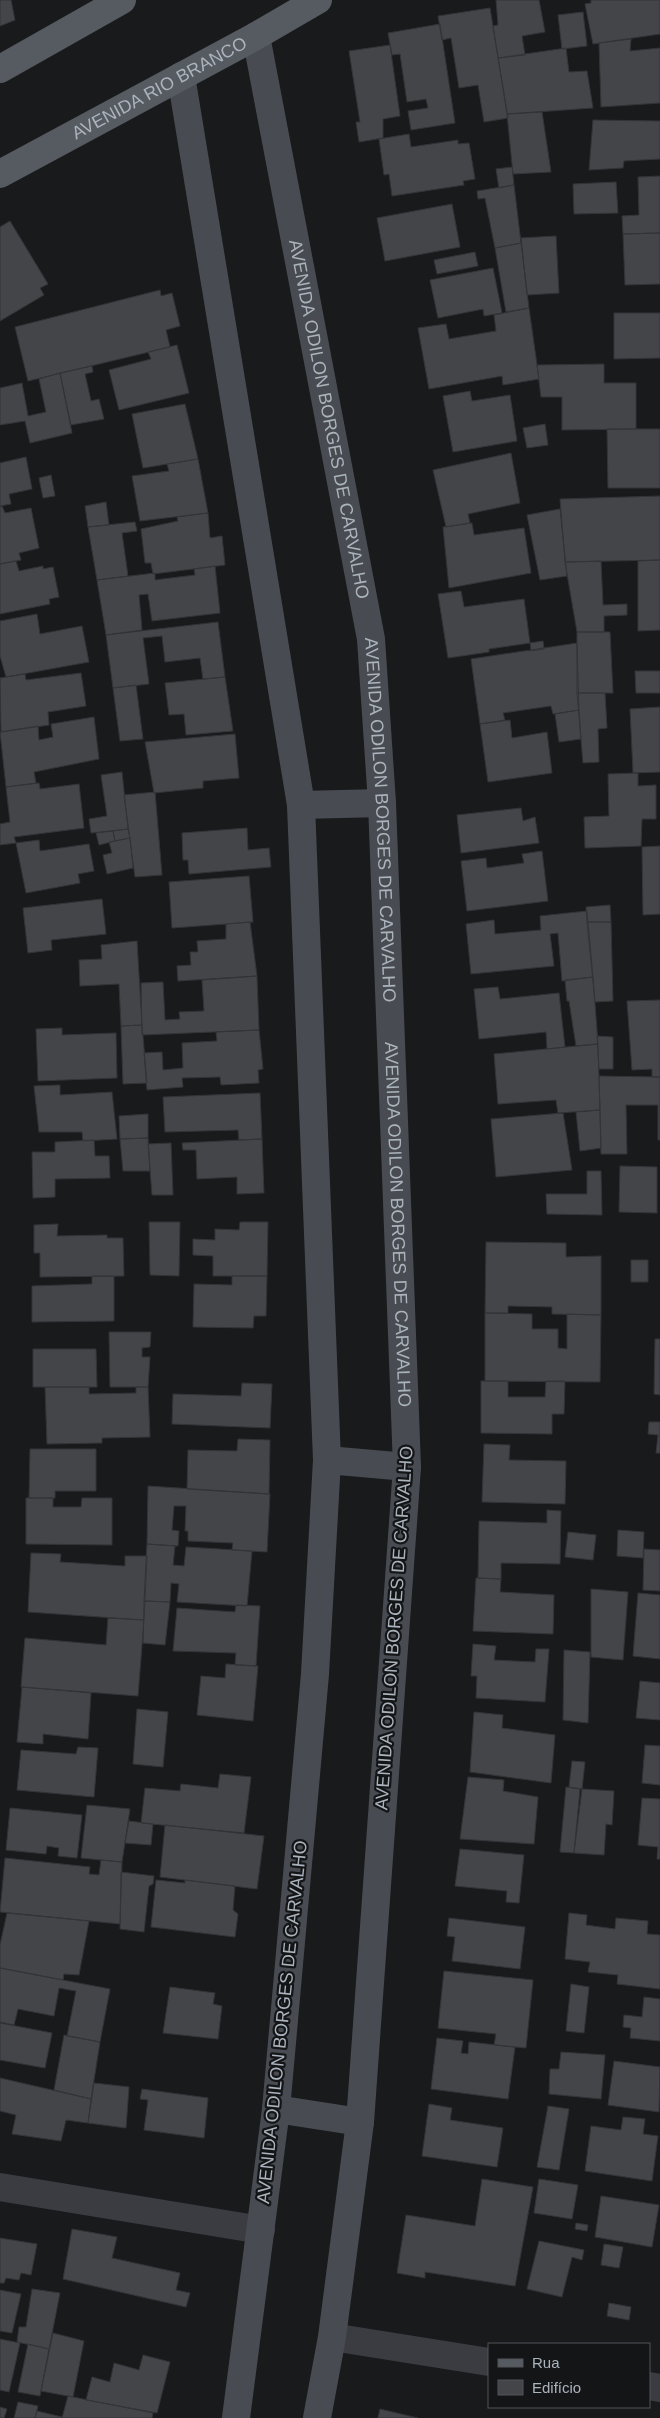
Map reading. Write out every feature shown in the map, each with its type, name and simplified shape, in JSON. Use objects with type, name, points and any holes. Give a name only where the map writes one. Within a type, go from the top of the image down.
[{"type":"main road","points":[[0,69],[122,0]]},
{"type":"main road","name":"AVENIDA RIO BRANCO","points":[[0,174],[256,36],[318,0]]},
{"type":"street","name":"AVENIDA ODILON BORGES DE CARVALHO","points":[[256,36],[371,639],[382,803],[407,1467],[360,2122],[332,2337],[317,2418]]},
{"type":"street","name":"AVENIDA ODILON BORGES DE CARVALHO","points":[[181,76],[301,805],[326,1460],[315,1674],[276,2109],[236,2418]]},
{"type":"street","points":[[301,805],[382,803]]},
{"type":"street","points":[[326,1460],[407,1467]]},
{"type":"street","points":[[276,2109],[360,2122]]},
{"type":"street","points":[[0,2187],[261,2230]]},
{"type":"street","points":[[332,2337],[488,2362]]},
{"type":"building","points":[[0,0],[11,0],[15,20],[0,26]]},
{"type":"building","points":[[496,0],[539,0],[545,32],[522,36],[525,55],[498,58],[493,26],[498,25]]},
{"type":"building","points":[[591,0],[660,0],[660,34],[593,44],[585,4],[591,3]]},
{"type":"building","points":[[490,8],[508,118],[484,122],[478,85],[459,88],[451,38],[442,40],[438,16]]},
{"type":"building","points":[[583,12],[587,46],[562,49],[558,15]]},
{"type":"building","points":[[440,24],[455,123],[411,130],[408,111],[428,108],[426,99],[407,102],[400,54],[392,55],[388,33]]},
{"type":"building","points":[[631,39],[630,51],[660,48],[660,103],[601,107],[599,43]]},
{"type":"building","points":[[390,45],[400,116],[383,119],[383,138],[359,142],[356,122],[360,122],[349,51]]},
{"type":"building","points":[[566,48],[569,72],[587,71],[593,108],[507,114],[498,58]]},
{"type":"building","points":[[542,112],[551,172],[513,174],[507,114]]},
{"type":"building","points":[[593,120],[660,121],[660,159],[624,161],[623,168],[589,170]]},
{"type":"building","points":[[409,134],[411,147],[458,140],[458,144],[469,143],[475,179],[463,181],[464,185],[392,196],[389,174],[384,175],[379,139]]},
{"type":"building","points":[[512,167],[514,185],[499,188],[496,169]]},
{"type":"building","points":[[660,176],[660,233],[623,234],[622,216],[639,215],[638,177]]},
{"type":"building","points":[[616,182],[618,213],[574,214],[573,184]]},
{"type":"building","points":[[514,185],[521,243],[495,248],[485,198],[478,199],[477,191]]},
{"type":"building","points":[[452,204],[460,247],[385,261],[377,218]]},
{"type":"building","points":[[10,221],[48,284],[40,288],[44,295],[0,321],[0,227]]},
{"type":"building","points":[[660,233],[660,284],[625,285],[623,234]]},
{"type":"building","points":[[556,236],[559,293],[527,295],[521,238]]},
{"type":"building","points":[[521,243],[529,308],[506,312],[495,248]]},
{"type":"building","points":[[475,252],[478,266],[437,274],[434,260]]},
{"type":"building","points":[[493,268],[502,313],[484,316],[483,309],[438,318],[430,280]]},
{"type":"building","points":[[160,290],[161,296],[172,293],[180,326],[166,330],[170,347],[28,381],[15,327]]},
{"type":"building","points":[[529,308],[539,379],[503,385],[502,376],[429,389],[418,328],[446,324],[449,339],[496,331],[494,315]]},
{"type":"building","points":[[614,313],[660,313],[660,358],[614,359]]},
{"type":"building","points":[[177,345],[189,393],[119,410],[109,370],[151,359],[148,352]]},
{"type":"building","points":[[604,364],[604,383],[636,383],[636,429],[562,430],[562,397],[541,397],[537,365]]},
{"type":"building","points":[[92,366],[93,372],[85,374],[91,401],[99,399],[104,419],[71,425],[60,373]]},
{"type":"building","points":[[60,373],[72,433],[30,443],[25,421],[0,425],[0,388],[22,383],[28,416],[46,412],[39,379]]},
{"type":"building","points":[[470,391],[472,401],[510,395],[517,441],[453,452],[443,396]]},
{"type":"building","points":[[185,404],[198,459],[143,468],[132,414]]},
{"type":"building","points":[[545,424],[548,445],[527,448],[523,428]]},
{"type":"building","points":[[607,429],[660,429],[660,488],[608,488]]},
{"type":"building","points":[[511,453],[520,503],[468,514],[470,523],[446,527],[433,470]]},
{"type":"building","points":[[26,457],[32,489],[9,494],[11,504],[0,506],[0,463]]},
{"type":"building","points":[[198,459],[208,513],[140,521],[132,476],[169,471],[167,464]]},
{"type":"building","points":[[51,475],[55,496],[43,498],[39,478]]},
{"type":"building","points":[[660,496],[660,560],[565,562],[560,499]]},
{"type":"building","points":[[106,502],[109,525],[88,527],[85,506]]},
{"type":"building","points":[[2,506],[5,513],[31,508],[39,548],[19,553],[21,560],[0,564],[0,507]]},
{"type":"building","points":[[560,509],[567,576],[540,580],[527,515]]},
{"type":"building","points":[[208,513],[210,538],[222,536],[225,565],[153,574],[151,563],[145,563],[141,529],[178,521],[177,517]]},
{"type":"building","points":[[135,522],[137,531],[122,533],[128,576],[97,580],[88,527]]},
{"type":"building","points":[[472,523],[474,535],[524,528],[531,573],[449,588],[443,527]]},
{"type":"building","points":[[660,560],[660,630],[638,631],[638,561]]},
{"type":"building","points":[[16,561],[19,571],[43,566],[43,569],[53,567],[59,597],[49,599],[50,604],[0,614],[0,564]]},
{"type":"building","points":[[601,561],[603,605],[627,604],[627,615],[604,616],[604,632],[577,632],[565,562]]},
{"type":"building","points":[[215,566],[220,613],[152,621],[148,594],[139,595],[142,630],[106,635],[97,580],[155,573],[155,580],[195,575],[194,569]]},
{"type":"building","points":[[461,591],[464,607],[524,599],[530,643],[448,658],[438,594]]},
{"type":"building","points":[[37,614],[40,634],[82,626],[89,662],[6,677],[0,656],[0,621]]},
{"type":"building","points":[[218,622],[225,677],[203,679],[200,658],[165,662],[162,636],[143,638],[149,684],[113,688],[106,635]]},
{"type":"building","points":[[577,632],[610,632],[613,693],[577,693]]},
{"type":"building","points":[[543,641],[544,649],[531,651],[530,643]]},
{"type":"building","points":[[577,643],[579,710],[553,714],[551,706],[503,713],[505,720],[480,724],[471,659]]},
{"type":"building","points":[[635,671],[660,671],[660,693],[636,693]]},
{"type":"building","points":[[81,673],[86,706],[48,712],[49,725],[1,732],[0,678],[25,674],[26,680]]},
{"type":"building","points":[[225,677],[233,731],[186,735],[184,714],[169,715],[165,683]]},
{"type":"building","points":[[136,685],[143,739],[120,741],[113,688]]},
{"type":"building","points":[[577,693],[605,693],[607,728],[598,729],[599,762],[583,763]]},
{"type":"building","points":[[660,707],[660,772],[633,773],[630,709]]},
{"type":"building","points":[[579,710],[581,739],[559,742],[555,714]]},
{"type":"building","points":[[94,717],[99,759],[34,772],[36,783],[6,787],[0,732],[38,726],[39,740],[53,737],[51,724]]},
{"type":"building","points":[[510,720],[512,738],[547,732],[552,773],[488,782],[480,724]]},
{"type":"building","points":[[235,734],[239,778],[203,781],[203,788],[154,793],[145,742]]},
{"type":"building","points":[[122,772],[128,829],[91,833],[89,819],[107,816],[101,775]]},
{"type":"building","points":[[638,773],[638,786],[656,785],[656,819],[642,819],[641,846],[585,848],[584,817],[609,816],[608,774]]},
{"type":"building","points":[[39,783],[40,789],[79,784],[84,828],[14,837],[16,843],[0,845],[0,824],[10,822],[6,787]]},
{"type":"building","points":[[155,792],[162,875],[135,877],[124,795]]},
{"type":"building","points":[[521,808],[523,821],[535,817],[539,843],[461,853],[457,815]]},
{"type":"building","points":[[247,828],[248,850],[269,848],[271,867],[189,874],[188,860],[183,860],[182,833]]},
{"type":"building","points":[[128,829],[130,838],[115,841],[113,831]]},
{"type":"building","points":[[113,831],[115,841],[99,845],[96,833]]},
{"type":"building","points":[[130,838],[133,868],[107,874],[103,855],[112,853],[109,842]]},
{"type":"building","points":[[39,840],[40,851],[89,844],[94,871],[78,874],[80,883],[26,893],[16,843]]},
{"type":"building","points":[[660,846],[660,914],[643,915],[642,847]]},
{"type":"building","points":[[542,851],[548,901],[467,911],[461,861],[486,858],[487,868],[524,863],[522,854]]},
{"type":"building","points":[[249,876],[253,922],[172,928],[169,882]]},
{"type":"building","points":[[102,899],[106,934],[51,940],[52,950],[28,953],[23,908]]},
{"type":"building","points":[[610,905],[611,922],[587,922],[586,907]]},
{"type":"building","points":[[587,911],[593,977],[562,981],[558,933],[550,934],[554,966],[471,974],[466,924],[494,920],[495,934],[541,930],[540,916]]},
{"type":"building","points":[[250,922],[257,976],[178,981],[177,966],[191,965],[190,952],[198,952],[197,941],[226,939],[226,924]]},
{"type":"building","points":[[587,922],[611,922],[613,1001],[595,1002]]},
{"type":"building","points":[[137,941],[142,1025],[121,1026],[119,984],[80,986],[79,960],[102,959],[101,945]]},
{"type":"building","points":[[257,976],[259,1030],[142,1035],[141,983],[163,982],[165,1020],[180,1019],[179,1012],[204,1011],[202,980]]},
{"type":"building","points":[[593,977],[598,1044],[576,1046],[565,980]]},
{"type":"building","points":[[498,987],[500,999],[559,993],[565,1047],[547,1049],[546,1032],[479,1039],[474,989]]},
{"type":"building","points":[[660,1000],[660,1077],[652,1077],[652,1069],[632,1070],[627,1001]]},
{"type":"building","points":[[142,1025],[147,1083],[123,1084],[121,1026]]},
{"type":"building","points":[[62,1028],[62,1035],[116,1033],[117,1078],[38,1081],[36,1029]]},
{"type":"building","points":[[259,1030],[263,1069],[258,1070],[259,1083],[221,1085],[220,1077],[182,1078],[183,1087],[147,1090],[144,1053],[162,1052],[163,1070],[183,1068],[182,1043],[217,1041],[216,1032]]},
{"type":"building","points":[[597,1036],[613,1037],[613,1069],[599,1069]]},
{"type":"building","points":[[598,1044],[600,1110],[558,1113],[556,1100],[498,1104],[494,1054]]},
{"type":"building","points":[[599,1076],[660,1077],[660,1140],[658,1140],[658,1105],[626,1105],[627,1154],[601,1154]]},
{"type":"building","points":[[60,1085],[60,1095],[112,1092],[117,1139],[83,1141],[82,1132],[39,1132],[34,1086]]},
{"type":"building","points":[[260,1093],[262,1139],[239,1140],[238,1130],[165,1132],[163,1097]]},
{"type":"building","points":[[600,1110],[601,1148],[580,1151],[576,1112]]},
{"type":"building","points":[[563,1113],[572,1170],[496,1177],[491,1119]]},
{"type":"building","points":[[148,1114],[148,1138],[120,1139],[119,1116]]},
{"type":"building","points":[[148,1138],[150,1171],[123,1171],[120,1139]]},
{"type":"building","points":[[262,1139],[264,1193],[237,1194],[237,1177],[197,1179],[196,1150],[183,1150],[182,1143]]},
{"type":"building","points":[[94,1140],[95,1156],[109,1156],[110,1178],[55,1179],[55,1197],[33,1198],[32,1152],[55,1152],[55,1142]]},
{"type":"building","points":[[171,1143],[173,1195],[152,1195],[148,1144]]},
{"type":"building","points":[[620,1166],[657,1167],[657,1213],[619,1212]]},
{"type":"building","points":[[587,1171],[601,1171],[602,1215],[547,1214],[546,1194],[587,1194]]},
{"type":"building","points":[[149,1222],[180,1222],[179,1276],[150,1275]]},
{"type":"building","points":[[240,1222],[268,1222],[267,1276],[213,1276],[213,1256],[193,1255],[193,1239],[215,1240],[215,1229],[239,1230]]},
{"type":"building","points":[[58,1224],[57,1236],[107,1235],[107,1238],[123,1238],[124,1276],[40,1277],[40,1253],[34,1253],[34,1225]]},
{"type":"building","points":[[486,1242],[566,1243],[566,1257],[601,1256],[601,1315],[552,1314],[552,1307],[508,1306],[508,1313],[485,1313]]},
{"type":"building","points":[[631,1260],[648,1260],[648,1282],[631,1282]]},
{"type":"building","points":[[92,1276],[114,1276],[114,1321],[32,1322],[32,1286],[92,1284]]},
{"type":"building","points":[[232,1276],[267,1276],[266,1316],[254,1316],[253,1328],[193,1327],[194,1284],[232,1285]]},
{"type":"building","points":[[485,1313],[532,1314],[532,1329],[558,1329],[558,1348],[567,1349],[567,1314],[601,1315],[600,1382],[485,1381]]},
{"type":"building","points":[[109,1332],[151,1332],[150,1347],[142,1348],[142,1357],[150,1357],[148,1387],[110,1387]]},
{"type":"building","points":[[655,1339],[660,1339],[660,1395],[654,1394]]},
{"type":"building","points":[[33,1349],[96,1349],[97,1387],[33,1387]]},
{"type":"building","points":[[481,1381],[508,1381],[508,1397],[545,1397],[546,1381],[565,1381],[564,1414],[552,1414],[552,1434],[481,1433]]},
{"type":"building","points":[[242,1383],[272,1384],[270,1428],[172,1424],[173,1394],[241,1396]]},
{"type":"building","points":[[45,1387],[89,1387],[89,1394],[136,1393],[136,1387],[148,1387],[150,1437],[102,1438],[102,1443],[47,1444]]},
{"type":"building","points":[[649,1422],[660,1422],[660,1453],[656,1453],[658,1435],[648,1434]]},
{"type":"building","points":[[238,1439],[270,1440],[269,1494],[187,1489],[188,1450],[237,1451]]},
{"type":"building","points":[[484,1444],[510,1445],[509,1460],[566,1461],[565,1504],[482,1502]]},
{"type":"building","points":[[30,1449],[96,1449],[96,1491],[55,1491],[55,1498],[29,1498]]},
{"type":"building","points":[[148,1486],[270,1494],[267,1552],[232,1550],[233,1543],[188,1541],[188,1531],[185,1531],[186,1506],[174,1506],[172,1530],[179,1531],[178,1546],[147,1544]]},
{"type":"building","points":[[26,1498],[53,1498],[53,1507],[81,1507],[82,1498],[112,1498],[112,1545],[26,1544]]},
{"type":"building","points":[[547,1510],[561,1511],[560,1564],[501,1563],[501,1579],[478,1578],[479,1521],[547,1523]]},
{"type":"building","points":[[618,1530],[644,1532],[643,1558],[617,1556]]},
{"type":"building","points":[[568,1532],[596,1535],[593,1560],[565,1557]]},
{"type":"building","points":[[147,1544],[175,1546],[173,1565],[184,1566],[186,1547],[252,1551],[247,1606],[177,1602],[179,1584],[171,1583],[170,1602],[144,1601]]},
{"type":"building","points":[[644,1549],[660,1550],[660,1591],[643,1590]]},
{"type":"building","points":[[31,1553],[61,1554],[60,1562],[125,1566],[125,1556],[147,1556],[144,1620],[28,1612]]},
{"type":"building","points":[[476,1578],[501,1579],[500,1592],[554,1595],[553,1634],[473,1631]]},
{"type":"building","points":[[591,1589],[628,1592],[623,1660],[591,1657]]},
{"type":"building","points":[[638,1593],[660,1595],[660,1659],[633,1656]]},
{"type":"building","points":[[144,1601],[170,1602],[165,1645],[143,1643]]},
{"type":"building","points":[[236,1605],[260,1606],[256,1666],[235,1665],[236,1653],[173,1651],[177,1608],[235,1612]]},
{"type":"building","points":[[108,1618],[144,1620],[138,1696],[21,1687],[25,1638],[106,1645]]},
{"type":"building","points":[[473,1644],[496,1646],[494,1660],[535,1662],[536,1649],[549,1649],[545,1702],[476,1698],[477,1676],[471,1676]]},
{"type":"building","points":[[564,1650],[590,1652],[588,1723],[563,1720]]},
{"type":"building","points":[[226,1664],[258,1666],[253,1721],[197,1715],[201,1676],[225,1678]]},
{"type":"building","points":[[640,1681],[660,1683],[660,1720],[636,1718]]},
{"type":"building","points":[[22,1687],[91,1693],[88,1739],[43,1734],[43,1744],[17,1742]]},
{"type":"building","points":[[137,1709],[168,1712],[163,1767],[133,1764]]},
{"type":"building","points":[[474,1712],[503,1715],[502,1728],[555,1735],[551,1783],[470,1772]]},
{"type":"building","points":[[645,1745],[660,1746],[660,1785],[642,1783]]},
{"type":"building","points":[[78,1747],[98,1748],[94,1797],[17,1790],[21,1750],[76,1754]]},
{"type":"building","points":[[572,1761],[585,1762],[582,1789],[569,1787]]},
{"type":"building","points":[[220,1774],[251,1777],[244,1833],[141,1823],[145,1788],[180,1791],[181,1784],[218,1788]]},
{"type":"building","points":[[468,1777],[504,1780],[503,1791],[538,1797],[534,1844],[460,1839]]},
{"type":"building","points":[[566,1787],[580,1789],[574,1853],[560,1852]]},
{"type":"building","points":[[582,1789],[614,1791],[612,1825],[606,1824],[604,1855],[574,1853]]},
{"type":"building","points":[[642,1798],[660,1799],[660,1859],[657,1859],[658,1847],[638,1845]]},
{"type":"building","points":[[87,1805],[130,1809],[122,1862],[81,1858]]},
{"type":"building","points":[[10,1808],[82,1815],[77,1858],[58,1856],[59,1848],[47,1846],[46,1854],[6,1850]]},
{"type":"building","points":[[129,1821],[153,1824],[151,1845],[125,1843]]},
{"type":"building","points":[[165,1825],[264,1836],[257,1889],[160,1877]]},
{"type":"building","points":[[460,1849],[524,1855],[519,1903],[506,1902],[507,1891],[455,1886]]},
{"type":"building","points":[[5,1858],[90,1867],[89,1874],[99,1875],[101,1860],[122,1862],[120,1924],[0,1912]]},
{"type":"building","points":[[121,1872],[154,1876],[153,1884],[149,1886],[144,1932],[120,1929]]},
{"type":"building","points":[[156,1880],[185,1883],[185,1880],[235,1886],[233,1910],[238,1914],[235,1937],[151,1927]]},
{"type":"building","points":[[7,1913],[89,1921],[79,1975],[64,1974],[63,1980],[0,1968],[0,1945]]},
{"type":"building","points":[[569,1913],[587,1915],[586,1925],[615,1929],[616,1918],[648,1921],[647,1934],[660,1935],[660,1989],[617,1984],[618,1975],[588,1972],[590,1962],[565,1959]]},
{"type":"building","points":[[449,1918],[525,1927],[520,1969],[452,1961],[455,1937],[447,1936]]},
{"type":"building","points":[[0,1968],[110,1989],[100,2042],[67,2036],[76,1991],[59,1988],[54,2016],[18,2009],[14,2025],[0,2022]]},
{"type":"building","points":[[444,1971],[533,1980],[526,2048],[494,2045],[496,2034],[438,2028]]},
{"type":"building","points":[[571,1984],[589,1987],[584,2033],[566,2031]]},
{"type":"building","points":[[170,1987],[215,1993],[213,2004],[222,2006],[218,2039],[163,2033]]},
{"type":"building","points":[[644,1997],[660,1999],[660,2041],[630,2038],[631,2028],[623,2027],[624,2015],[642,2017]]},
{"type":"building","points":[[0,2023],[52,2033],[45,2068],[0,2060]]},
{"type":"building","points":[[64,2035],[100,2042],[91,2099],[54,2090]]},
{"type":"building","points":[[437,2038],[463,2041],[461,2053],[468,2054],[469,2042],[515,2047],[508,2099],[431,2089]]},
{"type":"building","points":[[561,2052],[605,2055],[601,2099],[549,2094],[550,2069],[559,2069]]},
{"type":"building","points":[[614,2061],[660,2067],[659,2112],[608,2105]]},
{"type":"building","points":[[0,2078],[91,2099],[88,2123],[66,2120],[61,2141],[12,2134],[16,2115],[0,2111]]},
{"type":"building","points":[[94,2083],[129,2087],[126,2128],[88,2123]]},
{"type":"building","points":[[142,2089],[208,2098],[204,2138],[144,2130],[148,2100],[140,2099]]},
{"type":"building","points":[[429,2104],[452,2108],[450,2120],[503,2128],[497,2167],[422,2156]]},
{"type":"building","points":[[548,2106],[569,2109],[559,2170],[537,2167]]},
{"type":"building","points":[[623,2117],[645,2119],[643,2134],[658,2136],[652,2181],[585,2171],[591,2126],[621,2130]]},
{"type":"building","points":[[482,2179],[533,2187],[515,2286],[425,2272],[425,2278],[397,2273],[406,2215],[475,2226]]},
{"type":"building","points":[[539,2179],[578,2185],[572,2219],[534,2213]]},
{"type":"building","points":[[601,2196],[659,2205],[652,2247],[595,2237]]},
{"type":"building","points":[[576,2223],[588,2225],[587,2231],[575,2229]]},
{"type":"building","points":[[72,2229],[117,2237],[112,2258],[180,2273],[176,2290],[190,2293],[186,2307],[63,2279]]},
{"type":"building","points":[[0,2238],[37,2244],[31,2275],[21,2273],[19,2280],[6,2278],[4,2283],[0,2283]]},
{"type":"building","points":[[539,2241],[584,2250],[582,2260],[572,2257],[562,2297],[527,2289]]},
{"type":"building","points":[[604,2244],[623,2247],[619,2268],[601,2265]]},
{"type":"building","points":[[32,2289],[60,2293],[49,2349],[17,2342],[19,2327],[26,2327]]},
{"type":"building","points":[[0,2290],[21,2294],[12,2333],[0,2331]]},
{"type":"building","points":[[609,2303],[631,2307],[629,2320],[607,2316]]},
{"type":"building","points":[[53,2333],[84,2341],[73,2397],[41,2391]]},
{"type":"building","points":[[0,2339],[20,2343],[9,2392],[0,2390]]},
{"type":"building","points":[[28,2344],[49,2349],[40,2396],[18,2392]]},
{"type":"building","points":[[143,2355],[170,2362],[157,2413],[86,2400],[92,2377],[110,2382],[114,2363],[139,2370]]},
{"type":"building","points":[[68,2396],[153,2413],[152,2418],[62,2418]]},
{"type":"building","points":[[18,2402],[38,2406],[35,2418],[14,2418]]},
{"type":"building","points":[[0,2407],[7,2409],[4,2418],[0,2418]]},
{"type":"building","points":[[380,2409],[418,2418],[378,2418]]},
{"type":"building","points":[[37,2411],[62,2417],[62,2418],[35,2418]]}]
